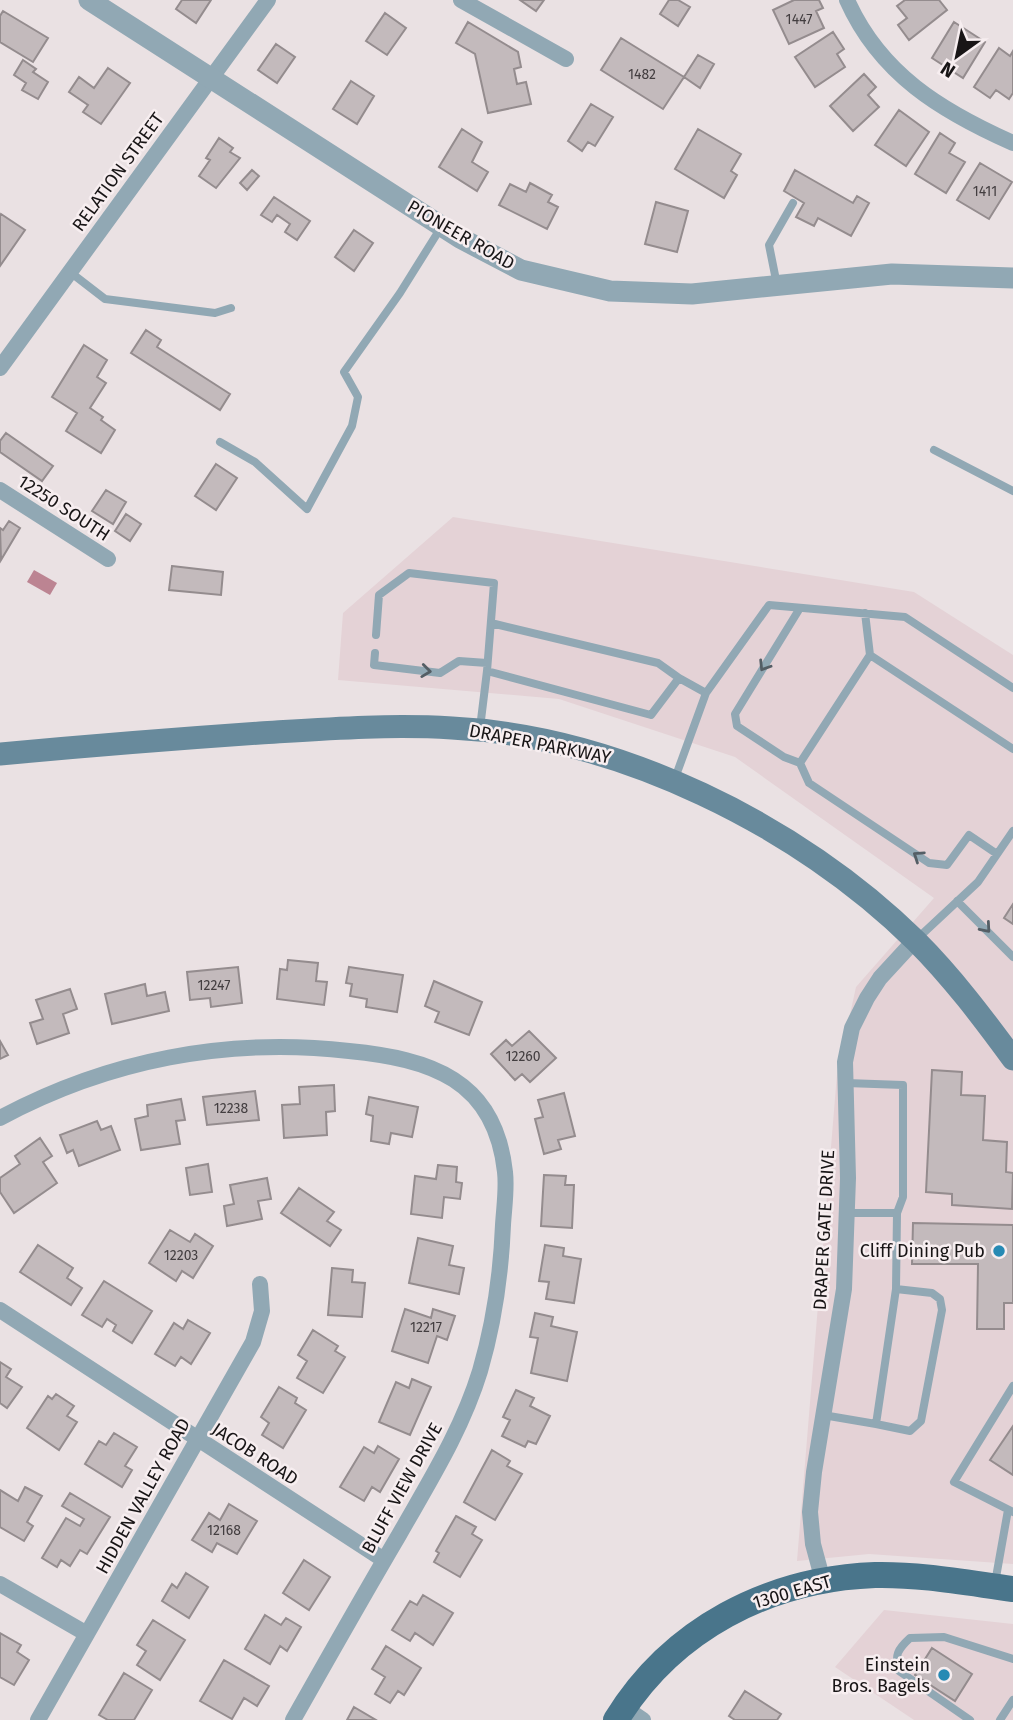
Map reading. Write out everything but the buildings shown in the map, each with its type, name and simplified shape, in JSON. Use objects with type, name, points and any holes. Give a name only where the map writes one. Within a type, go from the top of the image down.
[{"type":"main road","name":"DRAPER PARKWAY","points":[[0,754],[361,726],[454,728],[592,752],[674,781],[740,813],[793,845],[878,907],[915,940],[953,981],[1013,1059]]},
{"type":"main road","name":"1300 EAST","points":[[628,1716],[654,1669],[678,1646],[705,1626],[751,1603],[823,1581],[862,1576],[900,1576],[1004,1588]]},
{"type":"street","name":"PIONEER ROAD","points":[[89,0],[442,226],[522,270],[610,291],[692,294],[892,274],[1013,278]]},
{"type":"street","name":"RELATION STREET","points":[[0,368],[268,0]]},
{"type":"street","points":[[461,0],[566,59]]},
{"type":"street","points":[[847,0],[867,37],[884,60],[905,80],[960,116],[1013,142]]},
{"type":"street","name":"12250 SOUTH","points":[[0,490],[108,559]]},
{"type":"street","name":"DRAPER GATE DRIVE","points":[[823,1581],[813,1545],[810,1512],[844,1289],[847,1213],[845,1062],[852,1028],[857,1018],[880,978],[915,940]]},
{"type":"street","name":"BLUFF VIEW DRIVE","points":[[0,1118],[64,1088],[151,1060],[237,1048],[283,1046],[375,1053],[421,1063],[450,1076],[475,1096],[489,1118],[500,1143],[506,1174],[501,1270],[493,1318],[479,1372],[444,1457],[293,1720]]},
{"type":"street","name":"HIDDEN VALLEY ROAD","points":[[38,1720],[253,1342],[262,1311],[260,1284]]},
{"type":"street","name":"JACOB ROAD","points":[[0,1310],[384,1560]]},
{"type":"street","points":[[0,1584],[87,1634]]},
{"type":"lane","points":[[777,285],[769,245],[793,203]]},
{"type":"lane","points":[[220,442],[255,462],[307,509],[352,426],[358,397],[344,372],[400,293],[442,226]]},
{"type":"lane","points":[[70,271],[105,299],[215,313],[231,308]]},
{"type":"lane","points":[[934,450],[1013,491]]},
{"type":"lane","points":[[376,635],[379,595],[410,573],[494,583],[480,731]]},
{"type":"lane","points":[[674,781],[706,693],[769,605],[905,617],[1013,688]]},
{"type":"lane","points":[[800,608],[735,714],[737,726],[784,757],[800,763],[809,783],[929,863],[947,865],[969,835],[997,854]]},
{"type":"lane","points":[[800,763],[870,655],[865,613]]},
{"type":"lane","points":[[491,623],[658,663],[706,693]]},
{"type":"lane","points":[[375,653],[374,665],[440,673],[459,661],[651,715],[679,678]]},
{"type":"lane","points":[[870,655],[1013,749]]},
{"type":"lane","points":[[915,940],[978,882],[1013,831]]},
{"type":"lane","points":[[957,901],[1013,957]]},
{"type":"lane","points":[[846,1083],[903,1085],[903,1197],[897,1213],[896,1289],[876,1424]]},
{"type":"lane","points":[[847,1213],[897,1213]]},
{"type":"lane","points":[[823,1415],[911,1431],[921,1422],[942,1310],[940,1299],[932,1293],[896,1289]]},
{"type":"lane","points":[[1004,1588],[1011,1511],[954,1482],[1013,1386]]},
{"type":"lane","points":[[970,1720],[899,1671],[895,1657],[897,1651],[910,1638],[944,1637],[1013,1659]]},
{"type":"lane","points":[[1000,1720],[1013,1700]]},
{"type":"shaded area","points":[[453,517],[914,592],[1013,655],[1013,1564],[869,1554],[797,1561],[837,1074],[856,987],[934,898],[735,757],[559,699],[338,680],[343,613]]},
{"type":"shaded area","points":[[34,570],[57,583],[50,595],[27,582]]},
{"type":"shaded area","points":[[884,1610],[1013,1624],[1013,1720],[914,1720],[835,1667]]},
{"type":"place","name":"Cliff Dining Pub","points":[[999,1251]]},
{"type":"place","name":"Einstein Bros. Bagels","points":[[944,1675]]}]
